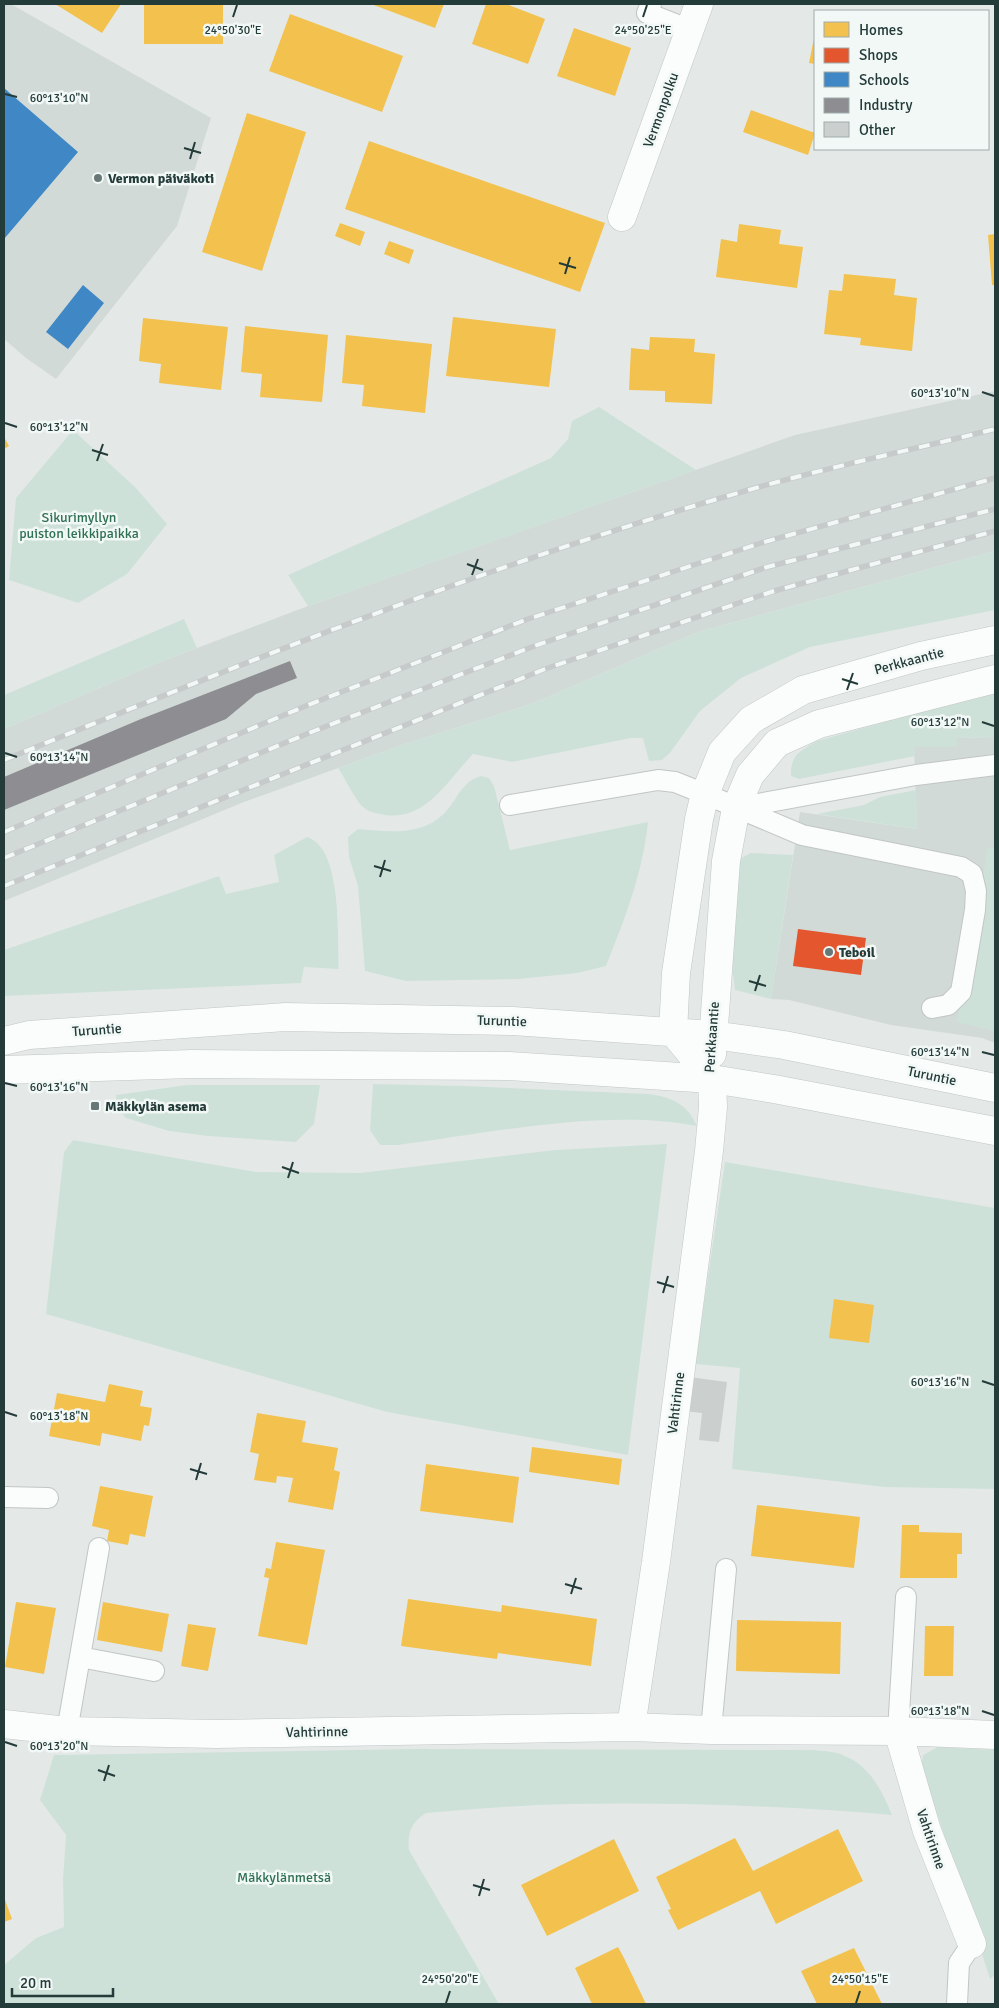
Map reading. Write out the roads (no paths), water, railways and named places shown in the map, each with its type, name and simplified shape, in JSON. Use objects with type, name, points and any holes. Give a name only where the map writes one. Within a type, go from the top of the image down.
[{"type":"main road","name":"Vermonpolku","points":[[622,217],[699,4]]},
{"type":"main road","name":"Perkkaantie","points":[[712,1079],[672,1032],[676,973],[699,819],[705,794],[722,752],[751,720],[803,690],[921,656],[995,640]]},
{"type":"main road","name":"Perkkaantie","points":[[712,1079],[712,1035],[726,861],[736,808],[750,775],[777,743],[819,724],[995,679]]},
{"type":"main road","name":"Turuntie","points":[[4,1041],[29,1035],[285,1017],[513,1021],[712,1035],[784,1045],[995,1088]]},
{"type":"main road","points":[[4,1070],[192,1064],[509,1066],[712,1079],[995,1131]]},
{"type":"main road","name":"Vahtirinne","points":[[631,1727],[656,1562],[709,1151],[713,1107],[712,1079]]},
{"type":"main road","name":"Vahtirinne","points":[[4,1724],[67,1731],[217,1734],[631,1727],[711,1730],[898,1731],[995,1735]]},
{"type":"main road","name":"Vahtirinne","points":[[898,1731],[927,1831],[972,1944]]},
{"type":"lane","points":[[646,5],[648,13],[690,30]]},
{"type":"lane","points":[[736,808],[916,775],[995,765]]},
{"type":"lane","points":[[510,805],[658,780],[675,782],[802,835],[961,867],[972,874],[976,891],[960,992],[948,1005],[932,1008]]},
{"type":"lane","points":[[4,1497],[48,1498]]},
{"type":"lane","points":[[67,1731],[99,1548]]},
{"type":"lane","points":[[711,1730],[726,1569]]},
{"type":"lane","points":[[898,1731],[906,1597]]},
{"type":"lane","points":[[80,1657],[154,1671]]},
{"type":"lane","points":[[957,2004],[959,1963],[972,1944]]},
{"type":"railway","points":[[4,760],[279,650],[557,549],[776,482],[995,429]]},
{"type":"railway","points":[[4,832],[308,705],[528,619],[761,543],[995,478]]},
{"type":"railway","points":[[4,858],[314,731],[537,645],[767,567],[995,509]]},
{"type":"railway","points":[[4,886],[545,669],[774,591],[995,531]]},
{"type":"place","name":"Vermon päiväkoti","points":[[98,178]]},
{"type":"place","name":"Teboil","points":[[829,952]]},
{"type":"place","name":"Mäkkylän asema","points":[[95,1106]]},
{"type":"park label","name":"Sikurimyllyn puiston leikkipaikka","points":[[79,526]]},
{"type":"park label","name":"Mäkkylänmetsä","points":[[284,1877]]}]
